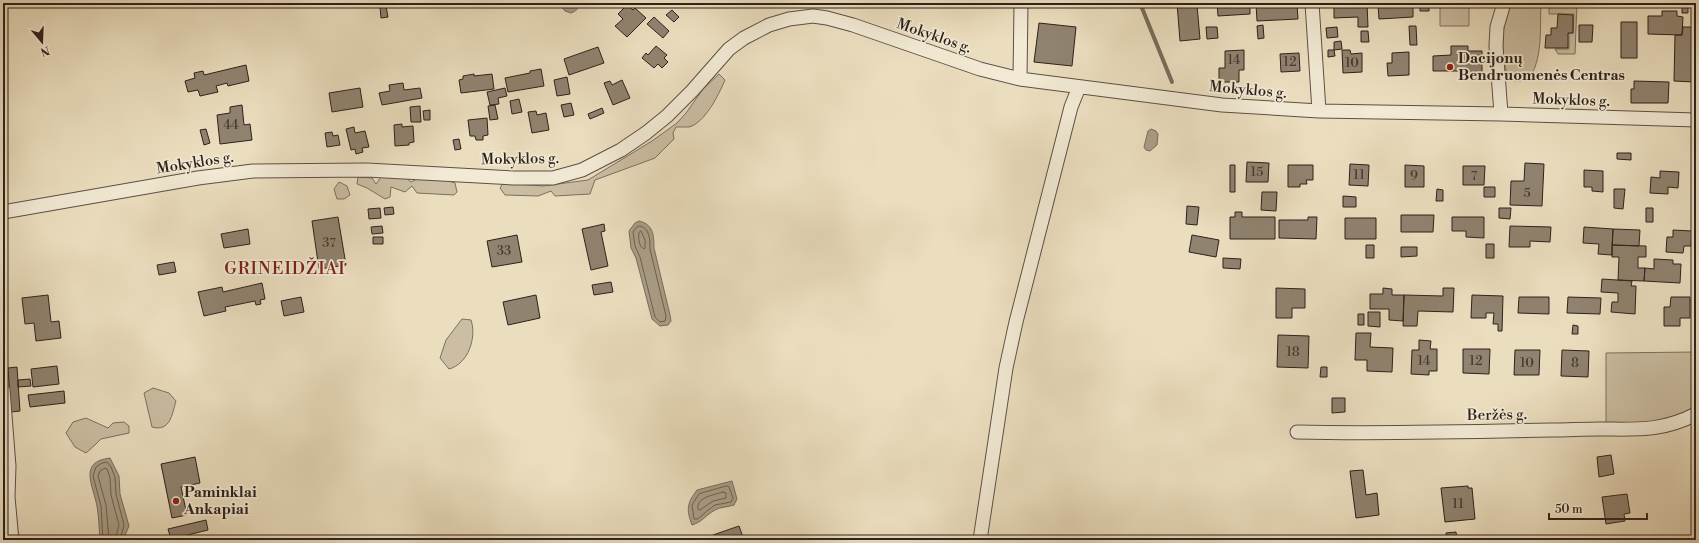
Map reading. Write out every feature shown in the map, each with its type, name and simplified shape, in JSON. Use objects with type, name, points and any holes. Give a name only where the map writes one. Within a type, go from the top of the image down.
[{"type":"street","points":[[1020,79],[1021,3]]},
{"type":"street","points":[[1312,3],[1319,111]]},
{"type":"street","points":[[1500,114],[1496,46],[1497,27],[1504,3]]},
{"type":"street","name":"Mokyklos g.","points":[[3,212],[198,178],[253,171],[367,170],[514,178],[558,177],[582,170],[621,150],[646,133],[667,116],[692,91],[729,49],[744,38],[769,25],[788,19],[802,17],[827,18],[853,25],[980,69],[1020,79],[1222,105],[1319,111],[1500,114],[1696,120]]},
{"type":"street","points":[[980,540],[1006,368],[1016,322],[1071,107],[1079,87]]},
{"type":"street","points":[[3,390],[9,466],[6,503],[12,540]]},
{"type":"street","name":"Beržės g.","points":[[1297,432],[1631,430],[1654,428],[1673,424],[1696,414]]},
{"type":"shaded area","points":[[1440,3],[1469,3],[1469,26],[1440,26]]},
{"type":"shaded area","points":[[1511,3],[1541,3],[1540,44],[1537,60],[1531,74],[1527,78],[1520,81],[1513,80],[1509,76],[1504,60],[1504,27]]},
{"type":"shaded area","points":[[1549,3],[1577,3],[1575,54],[1558,54],[1555,49],[1569,49],[1569,33],[1573,33],[1574,14],[1549,14]]},
{"type":"shaded area","points":[[719,74],[725,80],[711,107],[701,120],[689,127],[676,127],[673,133],[674,139],[655,158],[595,180],[590,194],[555,196],[551,191],[538,196],[505,195],[500,188],[503,183],[543,186],[588,180],[652,141],[677,123],[703,89]]},
{"type":"shaded area","points":[[358,177],[372,178],[376,184],[381,177],[405,177],[411,182],[426,178],[445,180],[455,183],[457,192],[454,195],[417,193],[412,186],[405,192],[391,187],[390,197],[385,199],[357,184]]},
{"type":"shaded area","points":[[339,182],[347,186],[350,195],[344,199],[337,199],[334,189]]},
{"type":"shaded area","points":[[462,319],[471,320],[473,327],[472,342],[466,356],[461,362],[449,369],[440,358],[446,340]]},
{"type":"shaded area","points":[[1696,352],[1696,406],[1664,420],[1641,423],[1606,423],[1606,353]]},
{"type":"shaded area","points":[[153,388],[169,393],[176,401],[169,421],[163,427],[158,428],[152,427],[144,393]]},
{"type":"shaded area","points":[[86,418],[108,428],[113,423],[124,422],[129,426],[129,433],[101,439],[86,453],[75,447],[66,433],[73,422]]},
{"type":"water","points":[[558,3],[579,3],[577,10],[571,13],[565,11]]},
{"type":"water","points":[[1151,129],[1156,131],[1158,134],[1157,145],[1150,151],[1146,150],[1144,147],[1148,131]]},
{"type":"water","points":[[639,221],[644,222],[652,231],[654,248],[670,315],[671,321],[668,325],[660,326],[652,319],[636,258],[631,248],[629,231],[635,223]]},
{"type":"water","points":[[110,458],[119,476],[120,494],[129,526],[123,540],[100,540],[98,510],[90,476],[91,469],[94,464],[100,460]]},
{"type":"water","points":[[732,481],[737,499],[734,505],[717,509],[699,522],[692,525],[688,506],[697,490]]},
{"type":"building","points":[[1177,3],[1191,3],[1192,5],[1197,5],[1200,39],[1180,41]]},
{"type":"building","points":[[1217,3],[1250,3],[1250,14],[1218,16]]},
{"type":"building","points":[[1297,3],[1298,19],[1257,21],[1256,4]]},
{"type":"building","points":[[1334,3],[1367,3],[1368,27],[1358,27],[1358,17],[1334,18]]},
{"type":"building","points":[[1420,3],[1429,3],[1429,11],[1420,11]]},
{"type":"building","points":[[1413,4],[1413,17],[1379,19],[1378,5]]},
{"type":"building","points":[[627,5],[633,10],[635,8],[646,18],[627,37],[615,26],[623,19],[618,14]]},
{"type":"building","points":[[1682,5],[1688,5],[1688,13],[1682,13]]},
{"type":"building","points":[[386,6],[388,17],[381,18],[380,7]]},
{"type":"building","points":[[672,10],[679,17],[674,22],[666,15]]},
{"type":"building","points":[[1662,11],[1677,11],[1677,16],[1683,17],[1682,35],[1648,34],[1648,16],[1662,16]]},
{"type":"building","points":[[1558,14],[1573,15],[1573,33],[1568,33],[1568,48],[1545,48],[1546,35],[1551,35],[1551,28],[1557,28]]},
{"type":"building","points":[[654,17],[669,31],[663,38],[647,24]]},
{"type":"building","points":[[1621,22],[1637,22],[1637,58],[1621,58]]},
{"type":"building","points":[[1039,23],[1076,27],[1072,66],[1034,62]]},
{"type":"building","points":[[1263,25],[1264,38],[1258,39],[1257,26]]},
{"type":"building","points":[[1579,25],[1593,25],[1592,42],[1579,42]]},
{"type":"building","points":[[1409,26],[1416,26],[1417,45],[1410,45]]},
{"type":"building","points":[[1206,27],[1217,27],[1218,38],[1207,39]]},
{"type":"building","points":[[1337,27],[1338,37],[1327,38],[1326,28]]},
{"type":"building","points":[[1683,27],[1692,27],[1692,36],[1695,36],[1693,82],[1674,81],[1675,35],[1682,35]]},
{"type":"building","points":[[1361,31],[1368,31],[1369,42],[1361,42]]},
{"type":"building","points":[[1341,41],[1342,49],[1334,50],[1334,42]]},
{"type":"building","points":[[656,46],[667,55],[664,58],[668,62],[662,68],[658,64],[654,68],[642,58],[646,53],[648,55]]},
{"type":"building","points":[[1451,46],[1468,46],[1468,51],[1482,51],[1482,75],[1465,75],[1465,71],[1433,71],[1433,56],[1451,55]]},
{"type":"building","points":[[598,47],[604,63],[569,75],[564,59]]},
{"type":"building","points":[[1244,50],[1244,70],[1239,70],[1239,82],[1219,82],[1219,68],[1225,68],[1225,51]]},
{"type":"building","points":[[1328,50],[1334,50],[1335,56],[1328,57]]},
{"type":"building","points":[[1342,50],[1350,50],[1351,54],[1362,53],[1362,72],[1343,73]]},
{"type":"building","points":[[1409,52],[1409,75],[1388,76],[1387,63],[1392,63],[1392,53]]},
{"type":"building","points":[[1299,53],[1300,71],[1281,72],[1280,54]]},
{"type":"building","points":[[246,65],[249,81],[228,86],[227,83],[216,86],[218,92],[200,96],[198,90],[188,92],[185,81],[195,78],[194,73],[203,71],[204,75]]},
{"type":"building","points":[[541,69],[544,86],[508,92],[505,78],[530,73],[530,71]]},
{"type":"building","points":[[474,74],[474,76],[492,74],[494,89],[461,93],[459,80],[463,79],[463,76]]},
{"type":"building","points":[[567,77],[570,94],[557,96],[554,80]]},
{"type":"building","points":[[622,80],[630,98],[613,105],[604,83],[610,81],[612,85]]},
{"type":"building","points":[[1634,81],[1669,82],[1668,103],[1631,103],[1631,89],[1634,89]]},
{"type":"building","points":[[403,83],[404,90],[420,88],[422,98],[382,105],[379,93],[390,91],[389,85]]},
{"type":"building","points":[[360,88],[363,107],[332,112],[329,93]]},
{"type":"building","points":[[505,88],[507,96],[498,98],[499,104],[490,105],[487,92]]},
{"type":"building","points":[[519,99],[522,112],[512,114],[510,101]]},
{"type":"building","points":[[571,103],[574,115],[564,117],[561,105]]},
{"type":"building","points":[[242,105],[244,125],[250,124],[252,140],[220,144],[217,115],[230,113],[230,107]]},
{"type":"building","points":[[495,105],[498,119],[490,120],[488,106]]},
{"type":"building","points":[[420,106],[421,122],[411,122],[410,107]]},
{"type":"building","points":[[602,108],[604,113],[590,119],[588,114]]},
{"type":"building","points":[[430,110],[430,120],[424,120],[423,111]]},
{"type":"building","points":[[536,111],[537,115],[546,113],[549,130],[532,133],[528,112]]},
{"type":"building","points":[[487,118],[488,135],[483,136],[483,140],[476,140],[475,136],[470,136],[468,120]]},
{"type":"building","points":[[402,124],[402,127],[413,126],[414,142],[409,143],[409,145],[395,146],[394,125]]},
{"type":"building","points":[[354,127],[355,133],[365,131],[369,147],[362,148],[363,152],[356,154],[355,149],[351,150],[346,129]]},
{"type":"building","points":[[206,129],[210,143],[204,145],[200,130]]},
{"type":"building","points":[[332,132],[333,136],[338,135],[340,145],[327,147],[325,133]]},
{"type":"building","points":[[459,139],[461,149],[455,150],[453,140]]},
{"type":"building","points":[[1617,153],[1631,153],[1631,160],[1617,159]]},
{"type":"building","points":[[1247,162],[1269,163],[1268,182],[1246,182]]},
{"type":"building","points":[[1525,163],[1544,164],[1542,206],[1510,205],[1511,181],[1524,181]]},
{"type":"building","points":[[1350,164],[1369,165],[1368,186],[1349,185]]},
{"type":"building","points":[[1230,165],[1235,165],[1235,192],[1230,192]]},
{"type":"building","points":[[1288,165],[1313,165],[1313,180],[1306,180],[1307,184],[1300,184],[1300,187],[1288,187]]},
{"type":"building","points":[[1405,165],[1424,166],[1424,187],[1405,187]]},
{"type":"building","points":[[1463,166],[1485,166],[1484,185],[1463,185]]},
{"type":"building","points":[[1584,170],[1603,171],[1603,192],[1592,191],[1592,187],[1584,187]]},
{"type":"building","points":[[1660,171],[1679,172],[1678,188],[1668,187],[1668,194],[1650,193],[1651,177],[1660,178]]},
{"type":"building","points":[[1484,187],[1495,187],[1495,197],[1484,197]]},
{"type":"building","points":[[1437,189],[1443,190],[1443,201],[1436,201]]},
{"type":"building","points":[[1614,189],[1625,189],[1623,209],[1614,208]]},
{"type":"building","points":[[1262,192],[1277,192],[1276,211],[1261,210]]},
{"type":"building","points":[[1343,196],[1356,197],[1356,207],[1343,207]]},
{"type":"building","points":[[1187,206],[1199,207],[1197,225],[1186,224]]},
{"type":"building","points":[[393,207],[394,214],[385,215],[384,208]]},
{"type":"building","points":[[380,208],[381,218],[369,219],[368,209]]},
{"type":"building","points":[[1499,208],[1511,208],[1510,219],[1499,218]]},
{"type":"building","points":[[1646,208],[1653,208],[1653,222],[1646,222]]},
{"type":"building","points":[[1235,212],[1242,212],[1242,217],[1275,217],[1275,239],[1230,239],[1230,217],[1235,217]]},
{"type":"building","points":[[1401,215],[1434,215],[1433,232],[1401,232]]},
{"type":"building","points":[[338,217],[346,265],[319,269],[312,221]]},
{"type":"building","points":[[1308,217],[1317,217],[1316,239],[1279,238],[1279,220],[1308,220]]},
{"type":"building","points":[[1452,217],[1484,217],[1484,238],[1466,237],[1466,231],[1452,231]]},
{"type":"building","points":[[1345,218],[1376,218],[1376,239],[1345,239]]},
{"type":"building","points":[[604,224],[605,231],[601,232],[608,266],[591,270],[582,229]]},
{"type":"building","points":[[382,226],[383,233],[372,234],[371,227]]},
{"type":"building","points":[[1510,226],[1551,227],[1550,242],[1530,241],[1530,247],[1509,247]]},
{"type":"building","points":[[1584,227],[1613,229],[1612,255],[1598,254],[1599,244],[1583,243]]},
{"type":"building","points":[[248,229],[250,244],[224,248],[221,234]]},
{"type":"building","points":[[1613,229],[1640,230],[1639,246],[1612,245]]},
{"type":"building","points":[[1673,230],[1692,231],[1691,246],[1684,246],[1683,253],[1666,252],[1667,237],[1673,237]]},
{"type":"building","points":[[517,235],[522,262],[492,267],[487,241]]},
{"type":"building","points":[[1192,235],[1219,240],[1216,257],[1189,252]]},
{"type":"building","points":[[373,237],[383,237],[383,244],[373,244]]},
{"type":"building","points":[[1486,244],[1494,244],[1494,258],[1486,258]]},
{"type":"building","points":[[1366,245],[1374,245],[1374,258],[1366,258]]},
{"type":"building","points":[[1612,245],[1646,246],[1646,257],[1638,257],[1638,268],[1645,268],[1644,281],[1618,280],[1619,257],[1612,257]]},
{"type":"building","points":[[1401,247],[1417,247],[1417,256],[1401,257]]},
{"type":"building","points":[[1223,258],[1241,259],[1240,269],[1223,268]]},
{"type":"building","points":[[1654,259],[1673,260],[1673,264],[1681,264],[1680,283],[1644,281],[1645,268],[1654,269]]},
{"type":"building","points":[[174,262],[176,272],[159,275],[157,265]]},
{"type":"building","points":[[1602,279],[1632,281],[1631,286],[1636,286],[1635,314],[1611,312],[1612,302],[1618,302],[1618,293],[1601,292]]},
{"type":"building","points":[[611,282],[613,292],[594,295],[592,285]]},
{"type":"building","points":[[262,283],[265,299],[260,300],[261,304],[256,305],[255,301],[225,307],[226,311],[204,316],[198,292],[222,287],[223,292]]},
{"type":"building","points":[[1276,288],[1305,289],[1305,308],[1292,308],[1292,318],[1276,318]]},
{"type":"building","points":[[1383,288],[1392,289],[1392,295],[1404,295],[1403,321],[1389,320],[1389,309],[1370,309],[1370,294],[1383,294]]},
{"type":"building","points":[[1443,288],[1454,288],[1453,312],[1418,311],[1417,326],[1403,326],[1404,295],[1443,296]]},
{"type":"building","points":[[48,295],[51,322],[59,321],[61,338],[36,341],[34,323],[25,324],[22,298]]},
{"type":"building","points":[[536,295],[540,318],[508,325],[503,302]]},
{"type":"building","points":[[1472,295],[1503,296],[1502,331],[1498,331],[1498,324],[1493,324],[1494,313],[1486,313],[1486,318],[1471,318]]},
{"type":"building","points":[[301,297],[304,312],[284,316],[281,301]]},
{"type":"building","points":[[1519,297],[1549,297],[1549,314],[1518,313]]},
{"type":"building","points":[[1568,297],[1601,298],[1600,314],[1567,313]]},
{"type":"building","points":[[1671,297],[1690,297],[1690,318],[1680,318],[1680,326],[1664,326],[1664,307],[1670,307]]},
{"type":"building","points":[[1368,312],[1380,312],[1380,327],[1368,326]]},
{"type":"building","points":[[1358,314],[1364,314],[1364,325],[1358,325]]},
{"type":"building","points":[[1573,325],[1578,326],[1578,334],[1572,334]]},
{"type":"building","points":[[1356,333],[1371,333],[1370,347],[1393,348],[1392,372],[1367,371],[1367,360],[1355,360]]},
{"type":"building","points":[[1278,335],[1309,336],[1308,368],[1277,367]]},
{"type":"building","points":[[1419,340],[1431,341],[1430,349],[1437,349],[1437,371],[1429,371],[1429,375],[1411,374],[1412,350],[1419,350]]},
{"type":"building","points":[[1463,349],[1490,349],[1489,374],[1463,373]]},
{"type":"building","points":[[1515,350],[1540,350],[1539,375],[1514,375]]},
{"type":"building","points":[[1562,350],[1589,351],[1588,377],[1561,376]]},
{"type":"building","points":[[57,366],[59,384],[33,387],[31,369]]},
{"type":"building","points":[[17,367],[20,411],[11,412],[8,368]]},
{"type":"building","points":[[1321,367],[1327,367],[1327,377],[1320,377]]},
{"type":"building","points":[[30,379],[31,386],[18,387],[18,380]]},
{"type":"building","points":[[64,391],[65,403],[30,407],[28,395]]},
{"type":"building","points":[[1332,398],[1345,398],[1345,412],[1332,413]]},
{"type":"building","points":[[1611,455],[1614,474],[1599,477],[1597,457]]},
{"type":"building","name":"Paminklai Ankapiai","points":[[195,457],[200,483],[181,487],[187,515],[172,518],[161,464]]},
{"type":"building","points":[[1363,470],[1366,495],[1377,493],[1379,515],[1356,518],[1350,471]]},
{"type":"building","points":[[1468,486],[1468,488],[1472,488],[1475,519],[1445,522],[1441,488]]},
{"type":"building","points":[[1627,494],[1630,513],[1624,514],[1625,521],[1606,524],[1602,497]]},
{"type":"building","points":[[206,520],[208,530],[171,539],[168,529]]},
{"type":"building","points":[[739,526],[744,540],[715,540],[713,535]]},
{"type":"building","points":[[1456,532],[1457,540],[1447,540],[1446,533]]},
{"type":"waterway","points":[[1140,3],[1172,82]]},
{"type":"place","name":"Dacijonų Bendruomenės Centras","points":[[1450,67]]},
{"type":"place","name":"Paminklai Ankapiai","points":[[176,501]]},
{"type":"district","name":"GRINEIDŽIAI","points":[[285,269]]}]
